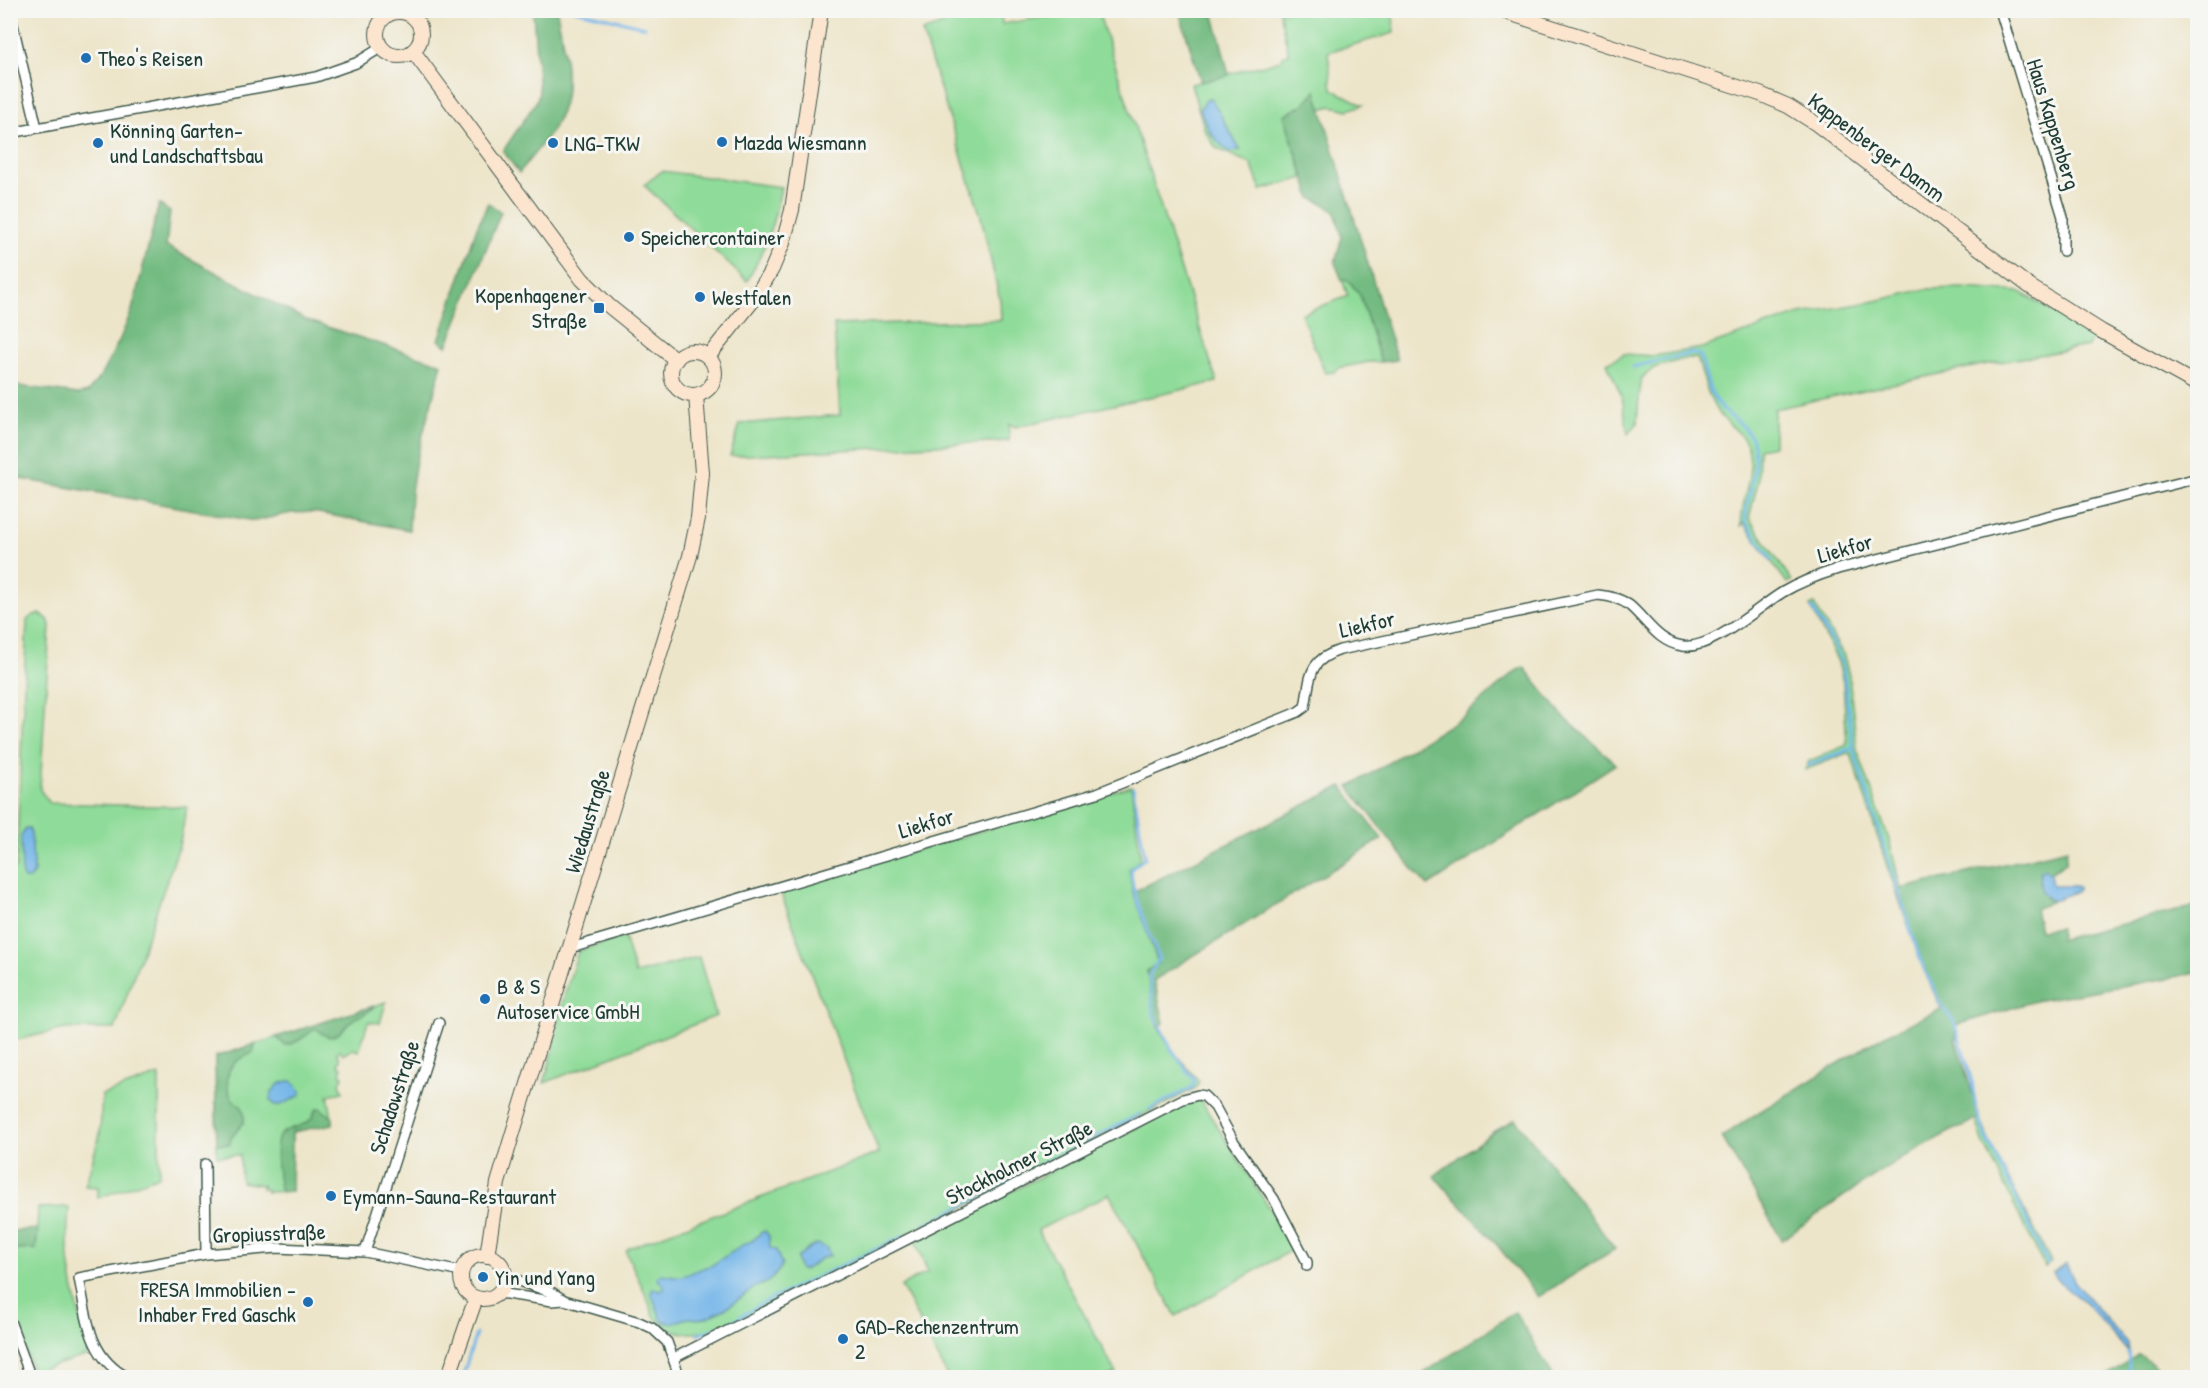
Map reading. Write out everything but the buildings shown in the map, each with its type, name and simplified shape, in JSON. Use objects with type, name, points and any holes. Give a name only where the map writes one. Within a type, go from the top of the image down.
[{"type":"main road","points":[[708,357],[755,298],[772,269],[783,243],[792,210],[821,10]]},
{"type":"main road","name":"Kappenberger Damm","points":[[1499,10],[1740,87],[1788,106],[1815,123],[2031,283],[2101,331],[2198,385]]},
{"type":"main road","points":[[401,12],[419,23],[421,36],[413,51],[398,56],[382,47],[377,34],[384,13],[401,12]]},
{"type":"main road","points":[[413,51],[576,271],[609,306],[676,360]]},
{"type":"main road","points":[[694,351],[708,357],[715,367],[714,380],[706,391],[696,395],[686,394],[675,385],[671,372],[681,355],[694,351]]},
{"type":"main road","name":"Wiedaustraße","points":[[487,1256],[498,1183],[690,556],[698,518],[702,473],[696,395]]},
{"type":"main road","points":[[487,1256],[499,1263],[505,1275],[504,1283],[499,1293],[490,1298],[476,1298],[465,1291],[461,1272],[473,1257],[487,1256]]},
{"type":"main road","points":[[448,1377],[476,1298]]},
{"type":"street","name":"Haus Kappenberg","points":[[2000,10],[2063,218],[2063,251]]},
{"type":"street","points":[[10,12],[38,128]]},
{"type":"street","points":[[10,133],[316,77],[350,66],[382,47]]},
{"type":"street","name":"Liekfor","points":[[570,946],[578,946],[837,870],[1130,781],[1298,712],[1305,707],[1312,668],[1318,660],[1340,650],[1598,595],[1627,603],[1648,627],[1663,638],[1683,646],[1704,644],[1785,591],[1838,568],[2198,478]]},
{"type":"street","name":"Schadowstraße","points":[[365,1252],[439,1023]]},
{"type":"street","name":"Stockholmer Straße","points":[[674,1358],[1183,1099],[1198,1095],[1204,1096],[1215,1107],[1234,1142],[1262,1179],[1307,1262],[1307,1266]]},
{"type":"street","points":[[205,1164],[206,1254]]},
{"type":"street","name":"Gropiusstraße","points":[[129,1377],[117,1371],[103,1358],[95,1345],[79,1278],[206,1254],[277,1248],[365,1252],[461,1272]]},
{"type":"street","points":[[505,1275],[553,1293],[564,1300],[652,1328],[667,1341],[680,1377]]},
{"type":"street","points":[[499,1293],[552,1301],[564,1300]]},
{"type":"street","points":[[10,1321],[31,1377]]},
{"type":"green space","points":[[557,11],[565,62],[566,88],[557,120],[548,136],[519,173],[503,151],[536,102],[539,93],[533,12]]},
{"type":"green space","points":[[945,11],[1001,11],[1002,24],[1069,11],[1098,11],[1217,382],[1015,427],[1009,424],[1009,441],[730,456],[740,424],[840,415],[834,325],[1001,320],[1000,300],[981,217],[922,32],[943,25]]},
{"type":"green space","points":[[1179,11],[1213,11],[1229,75],[1201,82]]},
{"type":"green space","points":[[1279,11],[1393,11],[1394,33],[1328,52],[1332,89],[1363,105],[1348,110],[1332,106],[1321,109],[1315,92],[1302,106],[1284,115],[1304,178],[1261,190],[1251,164],[1216,148],[1205,131],[1191,84],[1282,60],[1282,56],[1289,54]],"holes":[[[1211,98],[1240,150],[1211,135],[1200,109]]]},
{"type":"green space","points":[[1316,91],[1397,360],[1381,362],[1360,295],[1349,281],[1342,280],[1335,263],[1342,236],[1335,212],[1311,198],[1284,115],[1302,106]]},
{"type":"green space","points":[[662,171],[781,187],[768,235],[747,281],[644,185]]},
{"type":"green space","points":[[488,203],[501,212],[447,346],[439,340],[477,227]]},
{"type":"green space","points":[[159,204],[170,212],[166,246],[306,320],[442,364],[416,460],[409,530],[313,512],[291,513],[255,521],[11,477],[11,385],[78,394],[88,392],[101,375],[132,310]]},
{"type":"green space","points":[[1342,280],[1349,281],[1360,295],[1381,362],[1338,368],[1335,372],[1325,373],[1301,314],[1348,296]]},
{"type":"green space","points":[[1963,288],[2021,292],[2093,337],[2088,346],[1977,366],[1774,409],[1774,446],[1759,449],[1758,482],[1749,518],[1792,581],[1787,583],[1744,523],[1741,526],[1750,467],[1748,448],[1742,436],[1714,406],[1697,358],[1687,358],[1654,368],[1642,378],[1637,424],[1628,434],[1622,397],[1607,363],[1624,354],[1654,356],[1702,348],[1800,314],[1871,302],[1926,289]]},
{"type":"green space","points":[[1814,604],[1844,656],[1849,676],[1857,749],[1889,840],[1901,889],[1896,890],[1889,872],[1851,754],[1848,753],[1805,770],[1809,761],[1847,745],[1843,682],[1838,662],[1810,606]]},
{"type":"green space","points":[[40,614],[48,619],[50,625],[40,790],[50,803],[187,807],[179,846],[115,1029],[65,1029],[11,1041],[10,873],[16,867],[27,620],[33,615]]},
{"type":"green space","points":[[1524,667],[1562,715],[1616,764],[1428,886],[1349,787],[1464,716],[1516,671]]},
{"type":"green space","points":[[1131,786],[1141,859],[1129,869],[1133,892],[1158,963],[1147,971],[1154,1015],[1158,1027],[1172,1050],[1199,1081],[1196,1088],[740,1321],[703,1332],[685,1333],[670,1329],[657,1320],[626,1252],[628,1248],[879,1153],[780,891]]},
{"type":"green space","points":[[1342,786],[1382,839],[1154,980],[1164,1023],[1158,1027],[1147,971],[1158,963],[1133,892]]},
{"type":"green space","points":[[2067,849],[2066,863],[2050,873],[2045,869],[2046,899],[2053,901],[2035,909],[2040,930],[2060,928],[2060,939],[2197,906],[2197,973],[2035,1001],[1956,1025],[1956,1041],[1980,1118],[1903,1158],[1782,1240],[1722,1137],[1883,1036],[1941,1009],[1923,968],[1896,890]]},
{"type":"green space","points":[[624,937],[635,974],[699,957],[716,1016],[544,1083],[559,1014],[578,951]]},
{"type":"green space","points":[[386,1002],[380,1023],[368,1022],[359,1051],[353,1049],[344,1054],[340,1050],[337,1052],[340,1059],[338,1065],[342,1067],[340,1074],[343,1076],[340,1083],[343,1092],[328,1095],[333,1124],[292,1132],[291,1191],[266,1192],[266,1189],[262,1189],[262,1185],[241,1182],[240,1155],[217,1156],[215,1057]]},
{"type":"green space","points":[[374,1006],[332,1037],[322,1034],[316,1028],[290,1044],[285,1045],[276,1037]]},
{"type":"green space","points":[[255,1044],[254,1051],[233,1064],[228,1075],[230,1095],[243,1110],[244,1122],[231,1138],[230,1144],[217,1144],[215,1057]]},
{"type":"green space","points":[[159,1075],[159,1176],[98,1198],[98,1187],[85,1186],[100,1134],[102,1095]]},
{"type":"green space","points":[[1198,1096],[1295,1248],[1176,1316],[1109,1194],[1038,1230],[1116,1373],[1106,1377],[948,1377],[901,1286],[928,1272],[915,1241]]},
{"type":"green space","points":[[317,1108],[333,1118],[333,1124],[292,1132],[291,1191],[281,1192],[277,1162],[278,1139],[283,1132],[307,1123]]},
{"type":"green space","points":[[1980,1118],[1992,1147],[2051,1262],[2045,1267],[1983,1142],[1976,1120]]},
{"type":"green space","points":[[1515,1119],[1615,1249],[1538,1297],[1497,1245],[1434,1176],[1493,1132]]},
{"type":"green space","points":[[69,1207],[70,1263],[89,1355],[33,1372],[17,1327],[12,1250],[36,1249],[38,1208]]},
{"type":"green space","points":[[38,1229],[36,1249],[12,1250],[17,1327],[11,1312],[10,1231]]},
{"type":"green space","points":[[1515,1312],[1554,1377],[1418,1377]]},
{"type":"green space","points":[[2139,1354],[2169,1377],[2105,1377]]},
{"type":"water","points":[[1211,98],[1240,150],[1230,152],[1219,143],[1208,128],[1200,109],[1206,100]]},
{"type":"water","points":[[26,828],[29,828],[31,833],[34,873],[29,879],[24,879],[22,875],[21,836]]},
{"type":"water","points":[[2045,869],[2050,873],[2052,886],[2075,886],[2078,890],[2053,901],[2049,899],[2043,893],[2040,885],[2040,871]]},
{"type":"water","points":[[292,1081],[301,1091],[301,1095],[281,1105],[275,1105],[270,1100],[271,1093],[279,1084]]},
{"type":"water","points":[[765,1231],[769,1236],[770,1248],[776,1250],[782,1265],[772,1278],[711,1316],[700,1319],[690,1318],[673,1323],[662,1321],[651,1293],[653,1288],[660,1291],[664,1289],[663,1284],[658,1280],[661,1274],[682,1276],[711,1266]]},
{"type":"water","points":[[816,1244],[827,1248],[830,1256],[801,1270],[797,1258]]},
{"type":"water","points":[[2066,1264],[2075,1282],[2127,1343],[2128,1352],[2092,1310],[2056,1277],[2053,1272]]},
{"type":"waterway","points":[[575,10],[645,27]]},
{"type":"waterway","points":[[1633,367],[1692,353],[1700,355],[1715,400],[1748,432],[1752,439],[1755,465],[1745,521],[1772,560]]},
{"type":"waterway","points":[[1812,608],[1836,649],[1843,667],[1853,748],[1921,962],[1941,1005],[1954,1022],[1972,1082],[1976,1109],[1985,1134],[2048,1264]]},
{"type":"waterway","points":[[1809,765],[1853,748]]},
{"type":"waterway","points":[[1133,788],[1145,858],[1131,869],[1132,879],[1137,902],[1159,959],[1149,975],[1154,1015],[1172,1050],[1194,1080],[1193,1087],[1149,1109]]},
{"type":"waterway","points":[[924,1225],[1140,1114]]},
{"type":"waterway","points":[[698,1334],[725,1326],[763,1303],[903,1236]]},
{"type":"waterway","points":[[462,1378],[476,1334]]},
{"type":"waterway","points":[[2128,1352],[2130,1378]]},
{"type":"place","name":"Theo's Reisen","points":[[86,58]]},
{"type":"place","name":"Mazda Wiesmann","points":[[722,142]]},
{"type":"place","name":"Könning Garten- und Landschaftsbau","points":[[98,143]]},
{"type":"place","name":"LNG-TKW","points":[[553,143]]},
{"type":"place","name":"Speichercontainer","points":[[629,237]]},
{"type":"place","name":"Westfalen","points":[[700,297]]},
{"type":"place","name":"Kopenhagener Straße","points":[[599,308]]},
{"type":"place","name":"B & S Autoservice GmbH","points":[[485,999]]},
{"type":"place","name":"Eymann-Sauna-Restaurant","points":[[331,1196]]},
{"type":"place","name":"Yin und Yang","points":[[483,1277]]},
{"type":"place","name":"FRESA Immobilien - Inhaber Fred Gaschk","points":[[308,1302]]},
{"type":"place","name":"GAD-Rechenzentrum 2","points":[[843,1339]]}]
